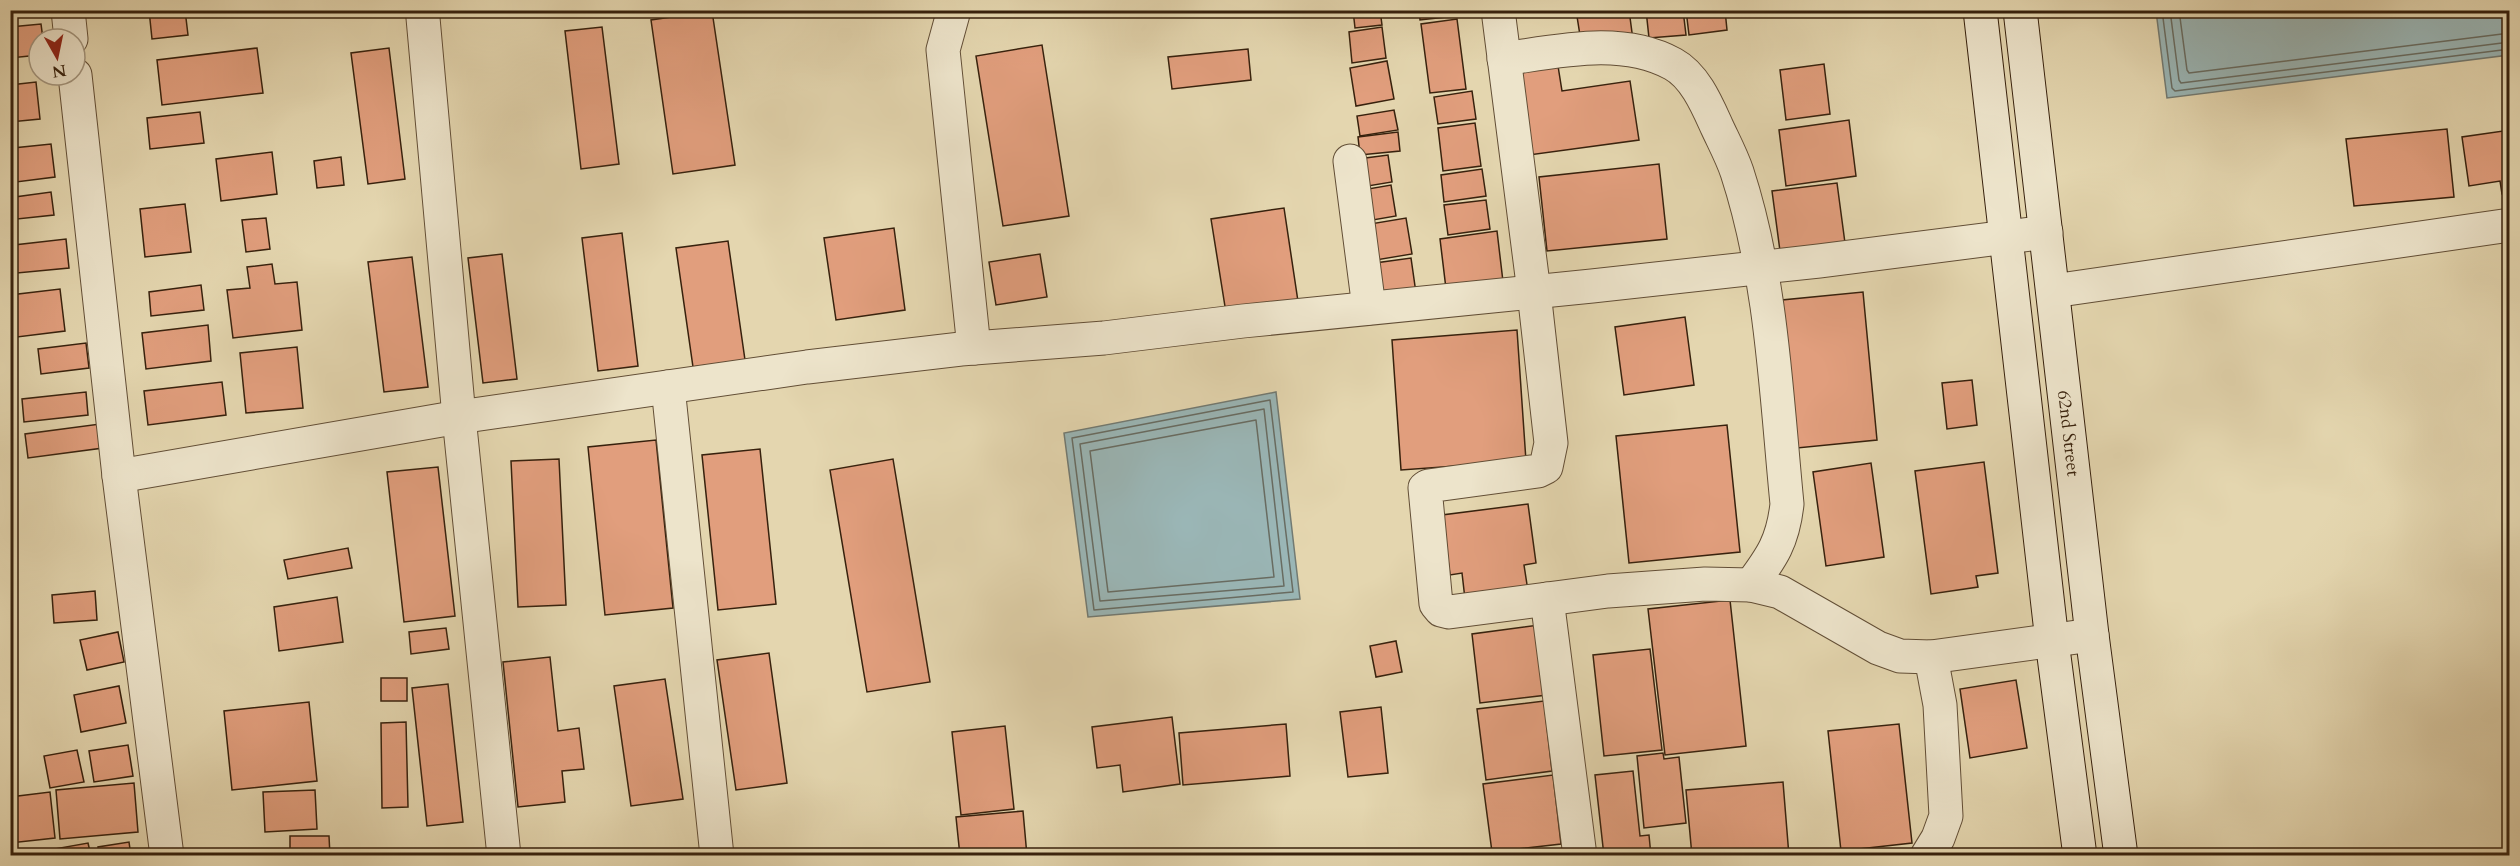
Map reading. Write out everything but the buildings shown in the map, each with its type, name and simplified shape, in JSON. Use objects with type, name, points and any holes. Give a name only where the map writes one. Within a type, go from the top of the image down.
[{"type":"street","points":[[68,10],[70,27]]},
{"type":"street","points":[[954,10],[944,50],[974,348]]},
{"type":"street","points":[[1498,10],[1551,443],[1546,467],[1538,471],[1425,488],[1436,604],[1441,610],[1449,612],[1608,591],[1705,584],[1751,585],[1780,592],[1878,648],[1900,656],[1931,657],[2092,635]]},
{"type":"street","points":[[1980,10],[2052,641],[2080,855]]},
{"type":"street","name":"62nd Street","points":[[2020,10],[2092,635],[2121,855]]},
{"type":"street","points":[[423,18],[459,417],[504,855]]},
{"type":"street","points":[[1504,59],[1566,50],[1627,48],[1676,65],[1698,89],[1737,171],[1762,267],[1787,504],[1784,530],[1770,560],[1751,585]]},
{"type":"street","points":[[76,87],[119,476],[166,855]]},
{"type":"street","points":[[1350,161],[1369,308]]},
{"type":"street","points":[[2053,291],[2510,225]]},
{"type":"street","points":[[119,476],[459,417],[807,367],[1534,292],[2046,232]]},
{"type":"street","points":[[668,387],[717,855]]},
{"type":"street","points":[[1546,599],[1580,855]]},
{"type":"street","points":[[1927,855],[1938,838],[1946,816],[1940,705],[1931,657]]},
{"type":"water","points":[[2156,11],[2509,11],[2509,55],[2167,98]]},
{"type":"water","points":[[1276,392],[1300,599],[1088,617],[1064,433]]}]
